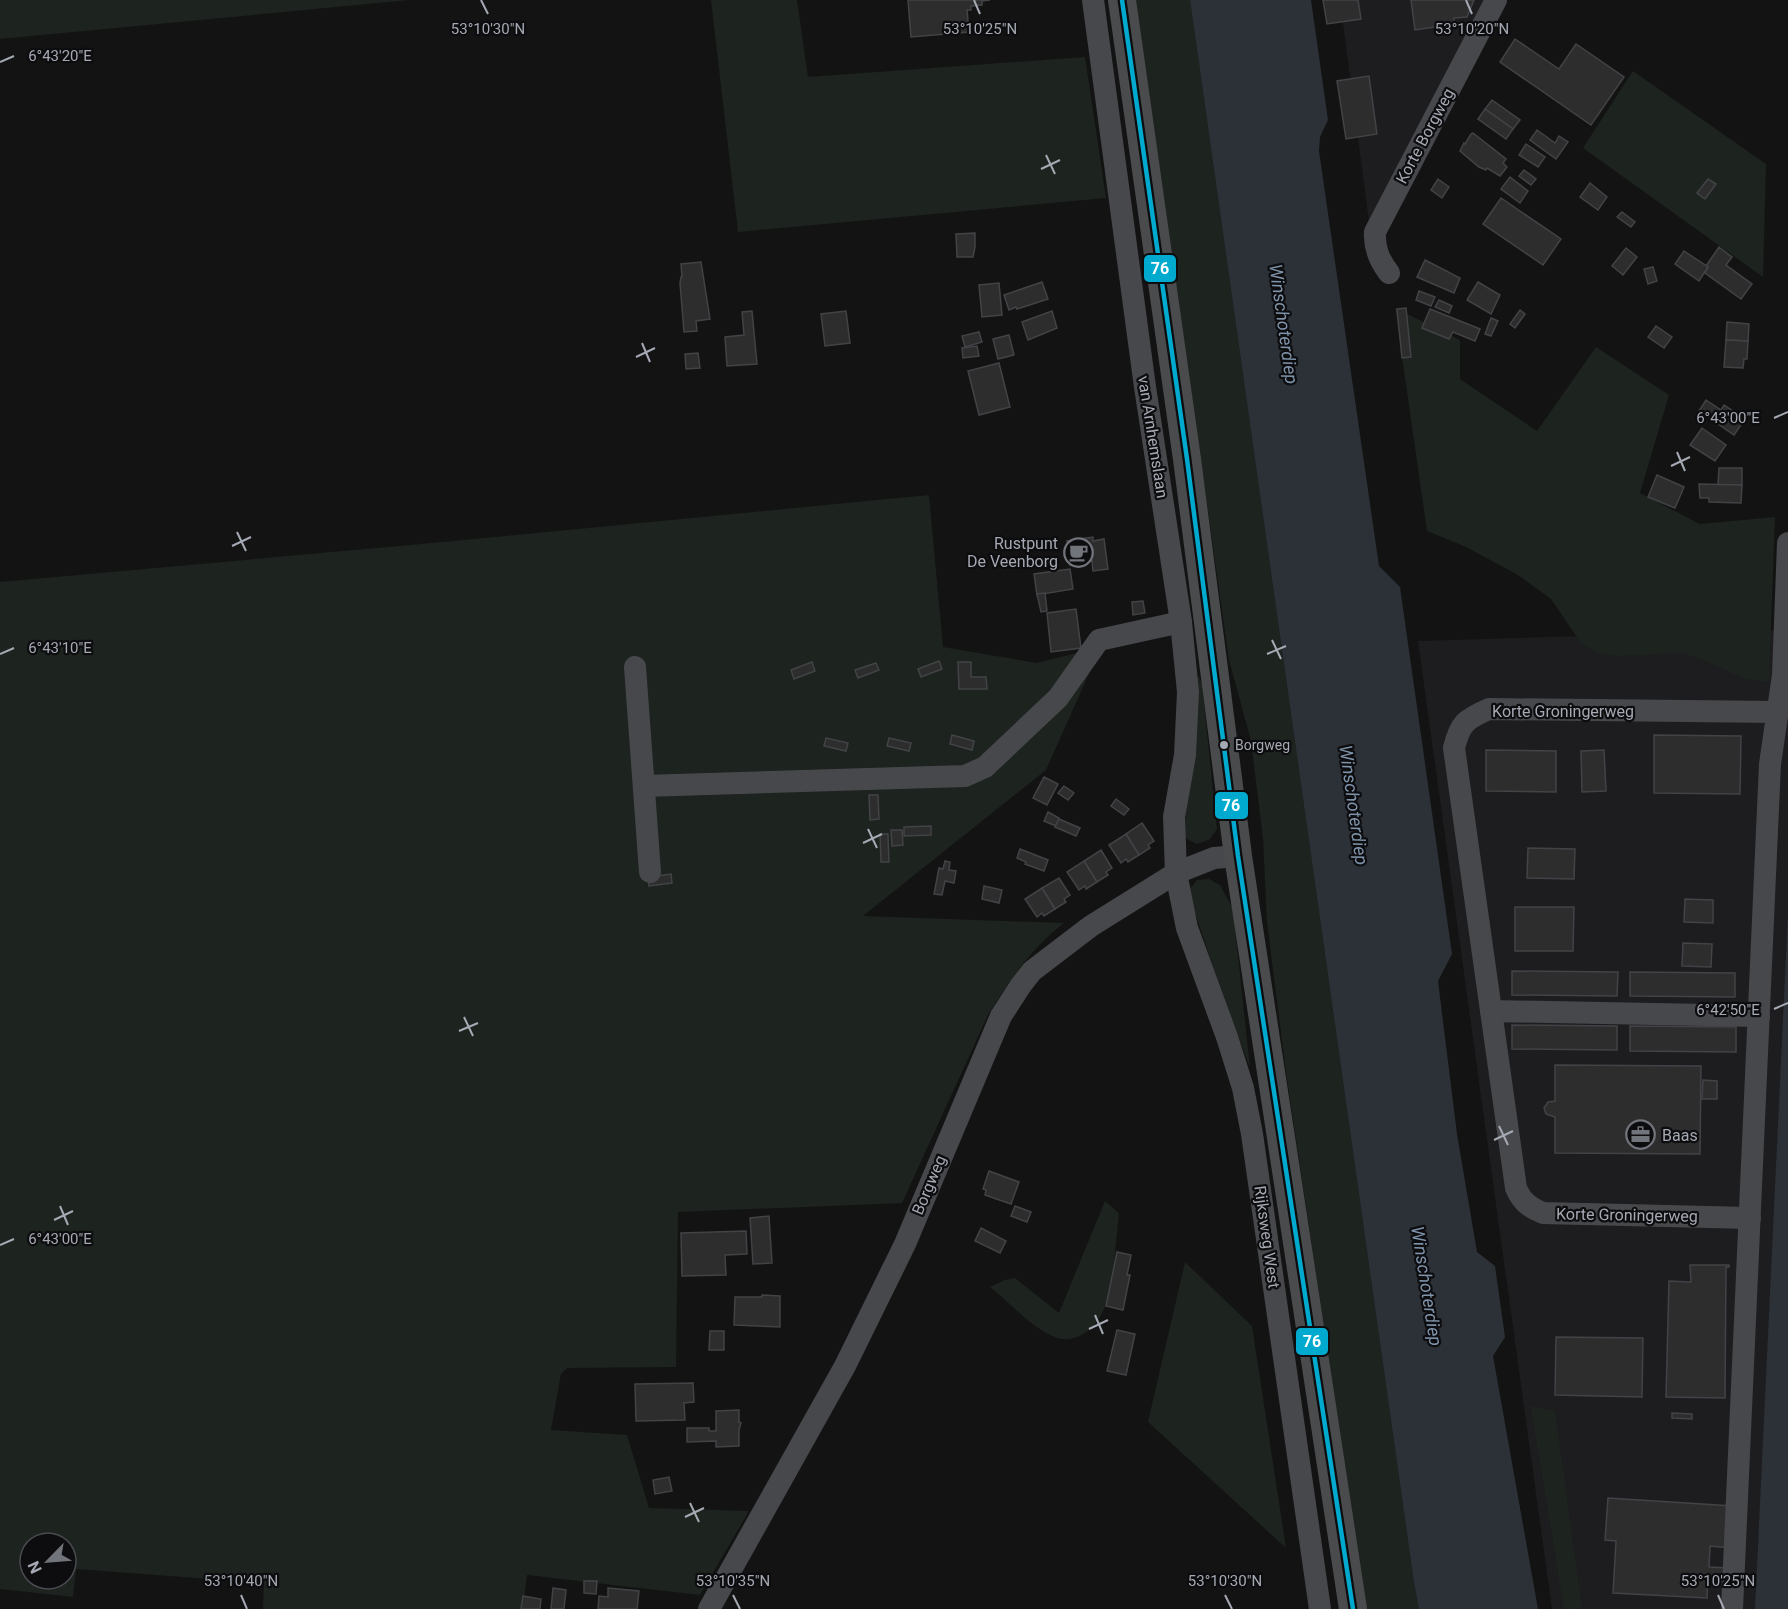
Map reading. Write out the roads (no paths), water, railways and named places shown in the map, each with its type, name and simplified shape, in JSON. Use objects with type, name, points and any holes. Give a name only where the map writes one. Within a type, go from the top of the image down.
[{"type":"main road","name":"Rijksweg West","points":[[1122,0],[1187,459],[1238,856],[1353,1609]]},
{"type":"street","name":"van Arnhemslaan","points":[[1093,0],[1136,320],[1181,622],[1188,708],[1185,755],[1174,817],[1176,873]]},
{"type":"street","name":"Korte Borgweg","points":[[1389,273],[1381,263],[1374,245],[1375,232],[1496,0]]},
{"type":"street","points":[[1732,1609],[1770,764],[1783,675],[1788,543]]},
{"type":"street","points":[[644,786],[965,776],[985,767],[1058,698],[1099,640],[1181,622]]},
{"type":"street","points":[[635,668],[650,872]]},
{"type":"street","name":"Korte Groningerweg","points":[[1750,1218],[1543,1213],[1530,1208],[1521,1199],[1516,1188],[1454,748],[1459,729],[1472,717],[1489,709],[1778,711]]},
{"type":"street","name":"Borgweg","points":[[709,1609],[845,1366],[905,1244],[993,1032],[1010,1000],[1032,971],[1119,907],[1176,873],[1214,858],[1238,856]]},
{"type":"street","name":"Rijksweg West","points":[[1176,873],[1187,928],[1243,1088],[1252,1134],[1320,1609]]},
{"type":"street","points":[[1491,1011],[1759,1016]]},
{"type":"water","name":"Winschoterdiep","points":[[1190,0],[1311,0],[1328,120],[1320,137],[1319,151],[1379,566],[1400,587],[1452,954],[1438,981],[1457,1134],[1477,1252],[1495,1266],[1505,1337],[1493,1356],[1538,1609],[1419,1609]]},
{"type":"water","points":[[1788,913],[1788,1609],[1755,1609]]},
{"type":"place","name":"Rustpunt De Veenborg","points":[[1079,552]]},
{"type":"place","name":"Borgweg","points":[[1224,745]]},
{"type":"place","name":"Baas","points":[[1641,1135]]}]
